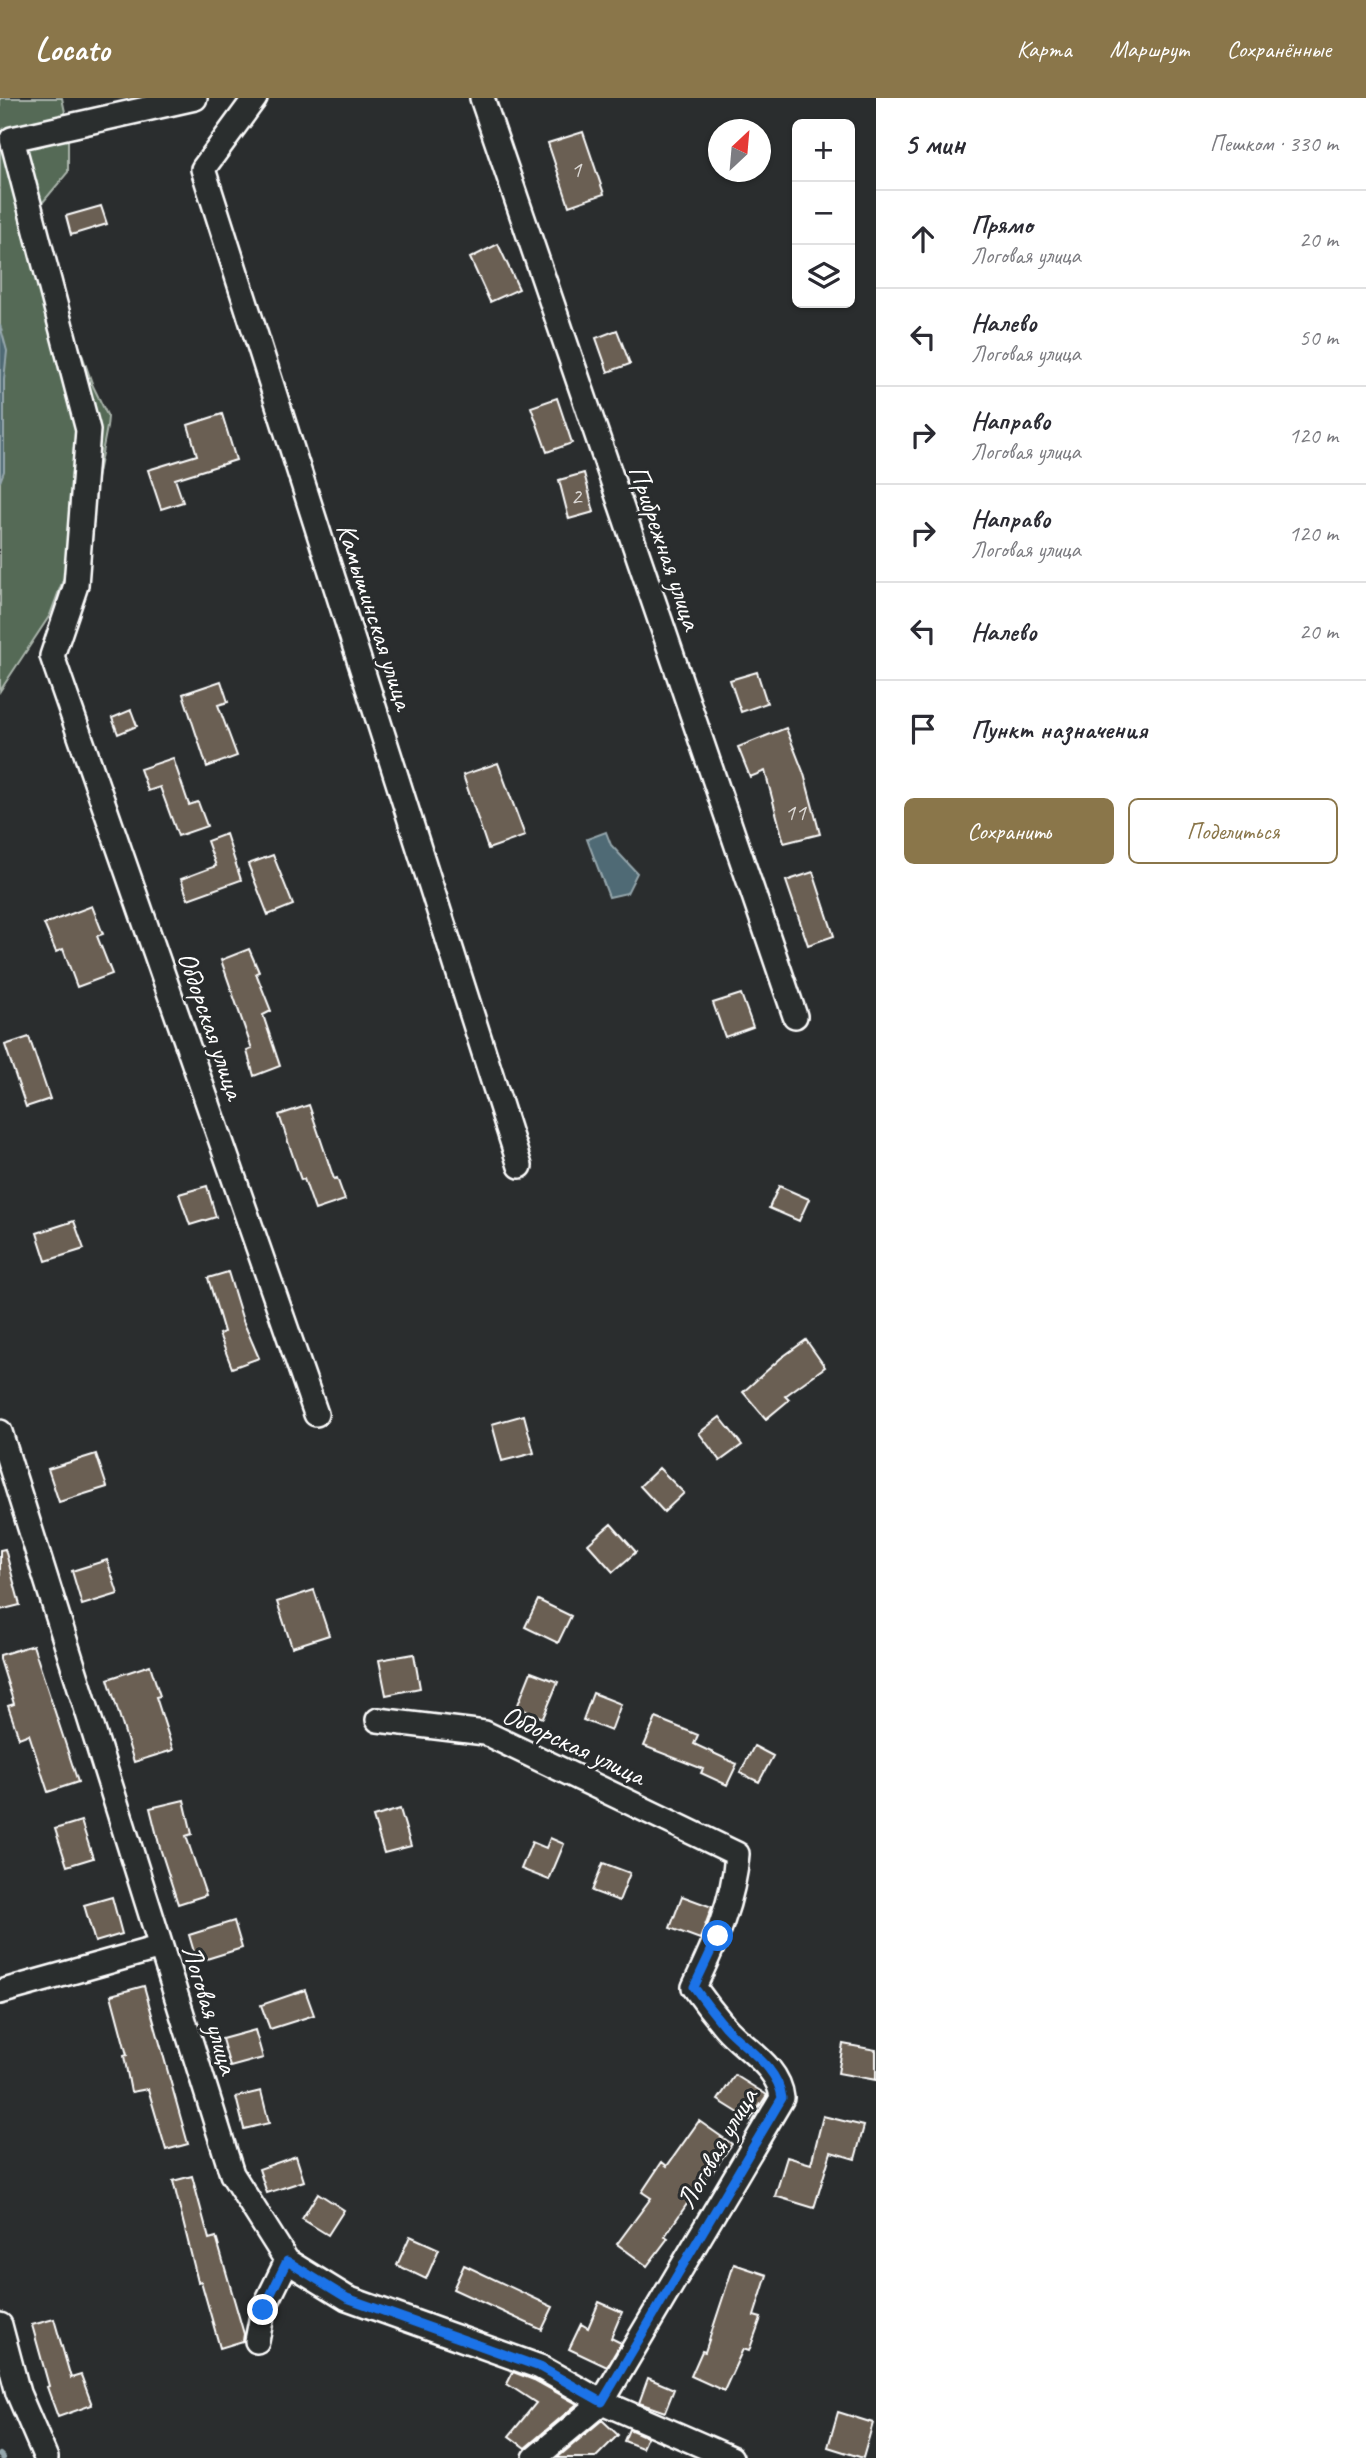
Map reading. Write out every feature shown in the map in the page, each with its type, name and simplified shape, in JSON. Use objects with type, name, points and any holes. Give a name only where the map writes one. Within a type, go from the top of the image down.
[{"type":"street","name":"Обдорская улица","points":[[195,98],[12,139],[88,429],[76,585],[52,656],[316,1414]]},
{"type":"street","name":"Камышинская улица","points":[[256,98],[203,169],[520,1166]]},
{"type":"street","name":"Прибрежная улица","points":[[482,98],[795,1016]]},
{"type":"street","name":"Логовая улица","points":[[0,1432],[232,2174],[287,2261],[347,2298],[540,2367],[602,2402],[730,2458]]},
{"type":"street","name":"Обдорская улица","points":[[378,1720],[485,1733],[737,1854]]},
{"type":"street","name":"Логовая улица","points":[[534,2458],[602,2402],[782,2098],[781,2085],[767,2066],[725,2027],[694,1987],[718,1936],[736,1871],[737,1854]]},
{"type":"street","points":[[0,1992],[161,1947]]},
{"type":"street","points":[[257,2341],[263,2310],[287,2261]]},
{"type":"street","points":[[0,2325],[18,2393],[46,2458]]},
{"type":"green space","points":[[0,98],[62,98],[68,126],[68,172],[38,208],[66,308],[93,386],[108,417],[93,499],[50,615],[0,691]]},
{"type":"water","points":[[0,325],[7,351],[4,380],[4,471],[0,482]]},
{"type":"water","points":[[606,832],[611,845],[637,873],[627,893],[609,897],[587,839]]},
{"type":"building","points":[[583,132],[604,194],[569,206],[548,143]]},
{"type":"building","points":[[101,206],[107,224],[71,235],[66,216]]},
{"type":"building","points":[[498,244],[519,289],[490,302],[470,258]]},
{"type":"building","points":[[617,330],[630,364],[608,372],[596,338]]},
{"type":"building","points":[[557,398],[572,443],[547,452],[531,407]]},
{"type":"building","points":[[222,414],[236,460],[175,479],[183,502],[161,509],[148,470],[197,455],[188,425]]},
{"type":"building","points":[[584,473],[594,512],[569,519],[559,480]]},
{"type":"building","points":[[757,672],[767,703],[741,712],[730,680]]},
{"type":"building","points":[[221,681],[228,702],[218,705],[237,756],[207,767],[183,694]]},
{"type":"building","points":[[131,710],[137,726],[118,734],[112,718]]},
{"type":"building","points":[[786,728],[804,774],[820,834],[784,843],[765,771],[750,777],[738,747]]},
{"type":"building","points":[[173,758],[189,805],[198,802],[207,826],[178,836],[160,787],[148,791],[140,769]]},
{"type":"building","points":[[498,763],[525,836],[488,849],[463,775]]},
{"type":"building","points":[[226,834],[241,880],[188,899],[181,879],[216,866],[207,841]]},
{"type":"building","points":[[273,855],[293,905],[268,915],[248,864]]},
{"type":"building","points":[[813,872],[834,936],[808,945],[786,881]]},
{"type":"building","points":[[92,906],[103,934],[97,936],[112,974],[77,987],[63,949],[56,952],[44,924]]},
{"type":"building","points":[[249,949],[271,1011],[263,1015],[280,1066],[254,1076],[247,1051],[252,1049],[221,960]]},
{"type":"building","points":[[741,994],[753,1027],[725,1037],[713,1003]]},
{"type":"building","points":[[29,1037],[50,1099],[26,1107],[5,1045]]},
{"type":"building","points":[[309,1105],[334,1179],[337,1178],[345,1200],[315,1210],[304,1179],[301,1180],[279,1115]]},
{"type":"building","points":[[207,1186],[216,1217],[190,1225],[179,1194]]},
{"type":"building","points":[[779,1186],[809,1199],[799,1221],[769,1208]]},
{"type":"building","points":[[74,1221],[84,1249],[46,1261],[37,1233]]},
{"type":"building","points":[[228,1272],[243,1321],[259,1358],[232,1368],[219,1334],[224,1332],[208,1278]]},
{"type":"building","points":[[806,1340],[825,1367],[785,1396],[789,1400],[766,1419],[743,1392]]},
{"type":"building","points":[[524,1415],[534,1453],[502,1461],[492,1424]]},
{"type":"building","points":[[720,1417],[742,1445],[720,1461],[699,1433]]},
{"type":"building","points":[[96,1454],[107,1487],[59,1502],[48,1469]]},
{"type":"building","points":[[659,1468],[684,1493],[664,1512],[640,1486]]},
{"type":"building","points":[[611,1524],[636,1552],[613,1572],[588,1544]]},
{"type":"building","points":[[5,1549],[20,1605],[0,1610],[0,1550]]},
{"type":"building","points":[[107,1560],[118,1594],[82,1605],[72,1571]]},
{"type":"building","points":[[314,1590],[329,1635],[292,1647],[277,1602]]},
{"type":"building","points":[[538,1600],[571,1616],[558,1643],[525,1627]]},
{"type":"building","points":[[33,1645],[78,1782],[48,1792],[29,1734],[19,1738],[8,1706],[14,1704],[0,1659],[0,1655]]},
{"type":"building","points":[[414,1654],[420,1688],[386,1695],[379,1660]]},
{"type":"building","points":[[150,1665],[160,1696],[156,1697],[173,1750],[134,1762],[108,1679]]},
{"type":"building","points":[[531,1672],[558,1682],[543,1718],[517,1707]]},
{"type":"building","points":[[593,1693],[621,1704],[611,1731],[583,1720]]},
{"type":"building","points":[[656,1718],[698,1735],[694,1744],[737,1764],[727,1785],[701,1773],[703,1769],[644,1746]]},
{"type":"building","points":[[754,1746],[773,1756],[759,1782],[740,1773]]},
{"type":"building","points":[[184,1800],[192,1834],[186,1836],[206,1895],[178,1904],[150,1808]]},
{"type":"building","points":[[400,1809],[411,1846],[384,1853],[373,1817]]},
{"type":"building","points":[[81,1821],[93,1858],[67,1866],[55,1829]]},
{"type":"building","points":[[550,1838],[564,1844],[549,1880],[521,1869],[532,1842],[546,1848]]},
{"type":"building","points":[[603,1863],[630,1873],[619,1901],[592,1891]]},
{"type":"building","points":[[682,1896],[712,1907],[700,1939],[670,1928]]},
{"type":"building","points":[[112,1897],[122,1934],[95,1942],[84,1905]]},
{"type":"building","points":[[234,1921],[242,1948],[197,1962],[189,1935]]},
{"type":"building","points":[[144,1986],[188,2144],[166,2150],[148,2089],[131,2092],[124,2056],[127,2055],[111,1995]]},
{"type":"building","points":[[305,1990],[314,2015],[270,2029],[261,2005]]},
{"type":"building","points":[[255,2030],[263,2058],[230,2067],[222,2039]]},
{"type":"building","points":[[843,2044],[876,2050],[876,2080],[838,2073]]},
{"type":"building","points":[[735,2075],[767,2095],[750,2120],[718,2100]]},
{"type":"building","points":[[261,2091],[269,2123],[244,2129],[236,2097]]},
{"type":"building","points":[[823,2116],[864,2126],[855,2159],[831,2152],[814,2208],[775,2196],[787,2157],[811,2164]]},
{"type":"building","points":[[699,2121],[732,2144],[711,2174],[709,2172],[665,2236],[668,2238],[647,2266],[617,2244],[651,2198],[642,2192],[662,2162],[667,2166]]},
{"type":"building","points":[[296,2156],[304,2181],[267,2193],[259,2169]]},
{"type":"building","points":[[192,2176],[209,2239],[216,2237],[244,2334],[243,2341],[220,2348],[201,2281],[198,2282],[173,2181]]},
{"type":"building","points":[[318,2193],[344,2210],[328,2235],[302,2219]]},
{"type":"building","points":[[410,2236],[439,2249],[426,2279],[397,2265]]},
{"type":"building","points":[[734,2264],[767,2275],[754,2316],[761,2318],[749,2351],[743,2349],[724,2391],[691,2376],[702,2351],[705,2352]]},
{"type":"building","points":[[464,2265],[553,2307],[542,2330],[453,2289]]},
{"type":"building","points":[[599,2302],[622,2312],[611,2338],[621,2343],[607,2367],[569,2349],[581,2324],[588,2328]]},
{"type":"building","points":[[54,2319],[71,2378],[81,2375],[92,2405],[58,2417],[47,2387],[49,2386],[32,2325]]},
{"type":"building","points":[[513,2372],[534,2380],[577,2404],[525,2448],[509,2436],[536,2403],[507,2384]]},
{"type":"building","points":[[648,2378],[674,2389],[665,2412],[639,2403]]},
{"type":"building","points":[[838,2412],[873,2423],[863,2458],[828,2447]]},
{"type":"building","points":[[602,2420],[618,2435],[595,2458],[557,2458]]},
{"type":"building","points":[[629,2429],[647,2437],[642,2448],[624,2441]]},
{"type":"waterway","points":[[0,2455],[3,2458]]},
{"type":"route","points":[[263,2310],[287,2261],[347,2298],[540,2367],[602,2402],[782,2098],[781,2085],[767,2066],[725,2027],[694,1987],[718,1936]]}]
